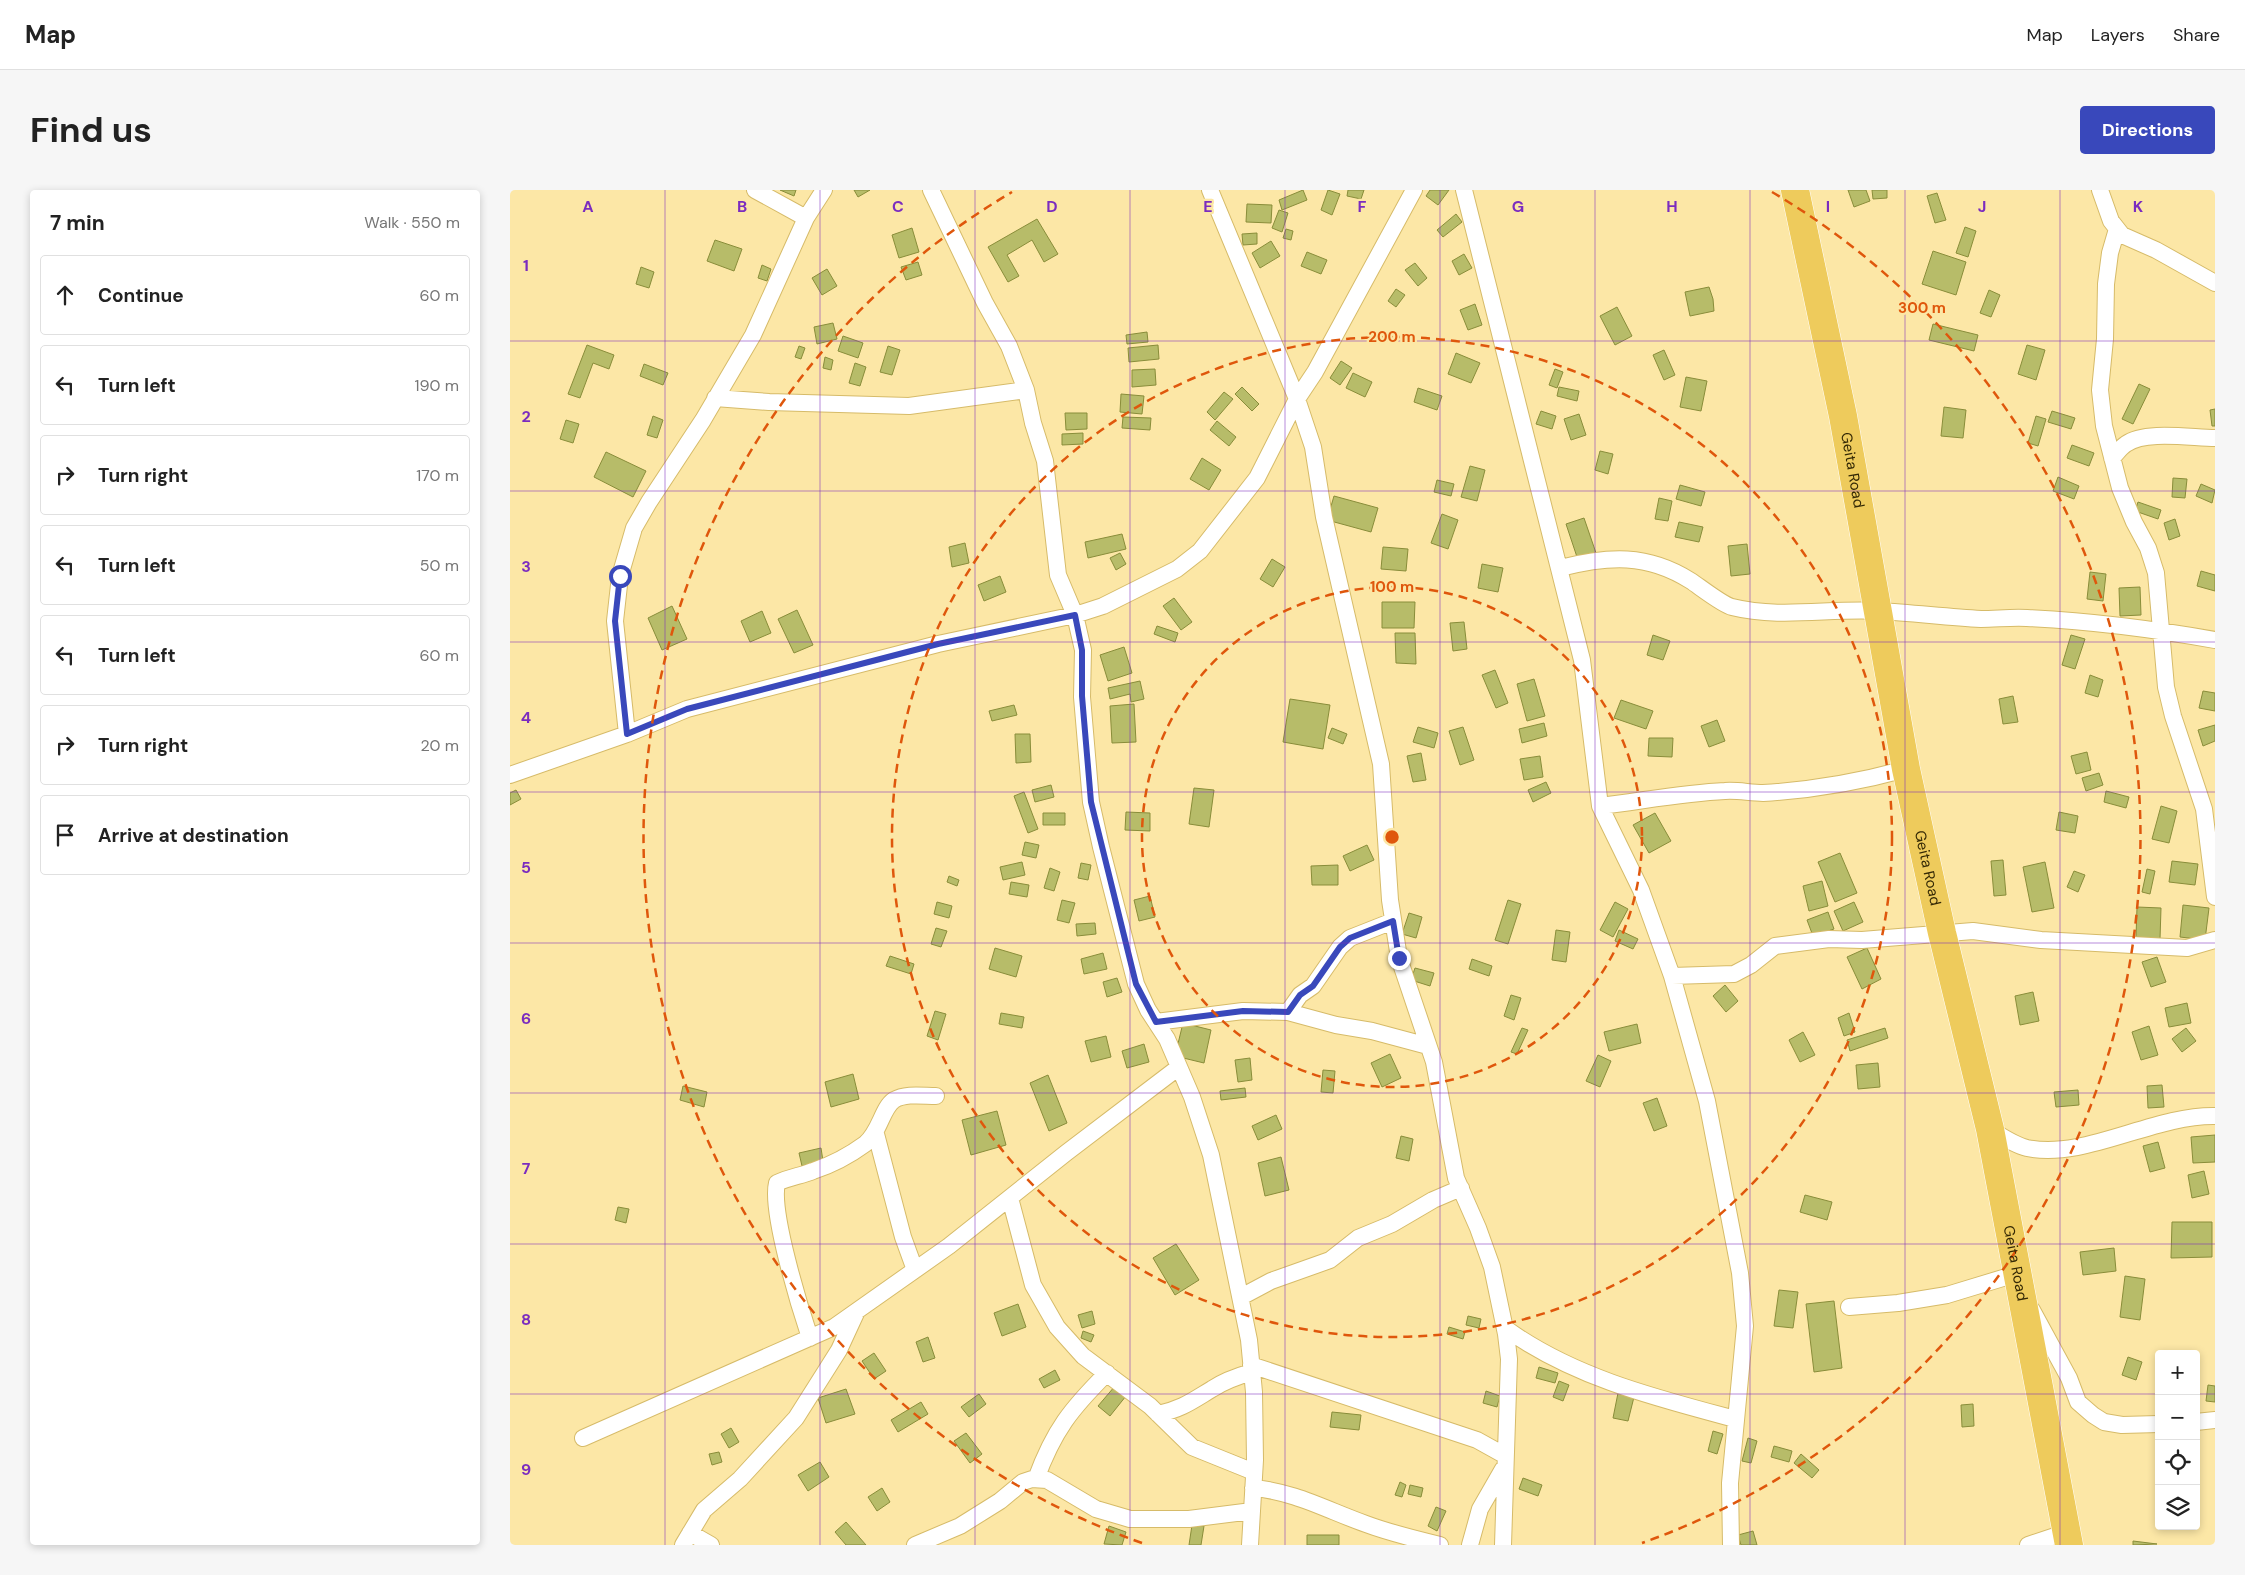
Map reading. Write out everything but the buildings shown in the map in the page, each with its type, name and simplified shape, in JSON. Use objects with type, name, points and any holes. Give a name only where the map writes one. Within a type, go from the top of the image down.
[{"type":"highway","name":"Geita Road","points":[[1795,190],[1843,416],[1906,769],[1942,933],[1990,1129],[2068,1538]]},
{"type":"street","points":[[755,190],[806,218]]},
{"type":"street","points":[[627,734],[615,621],[620,576],[634,528],[753,335],[806,218],[824,190]]},
{"type":"street","points":[[931,190],[985,303],[1010,346],[1026,390],[1033,423],[1045,461],[1058,575],[1075,615],[1082,650],[1082,696],[1091,802],[1136,984],[1156,1022],[1167,1038],[1192,1097],[1211,1155],[1241,1297],[1252,1369],[1254,1480],[1250,1545]]},
{"type":"street","points":[[1210,190],[1296,399],[1313,447],[1324,517],[1381,764],[1390,900],[1399,958],[1434,1062],[1456,1178],[1478,1228],[1492,1267],[1505,1328],[1509,1359],[1502,1545]]},
{"type":"street","points":[[510,775],[627,734],[687,709],[938,644],[1075,615],[1103,606],[1177,569],[1200,551],[1257,478],[1296,399],[1314,372],[1414,190]]},
{"type":"street","points":[[1464,190],[1582,660],[1600,806],[1641,890],[1672,976],[1707,1101],[1740,1273],[1744,1326],[1730,1483],[1731,1545]]},
{"type":"street","points":[[2100,190],[2104,206],[2111,221],[2122,235],[2156,250],[2215,283]]},
{"type":"street","points":[[2117,229],[2110,253],[2106,284],[2105,339],[2100,390],[2104,426],[2120,488],[2134,522],[2148,548],[2156,573],[2160,598],[2160,631],[2166,687],[2173,716],[2204,809],[2215,897]]},
{"type":"street","points":[[715,398],[769,402],[908,406],[1026,390]]},
{"type":"street","points":[[2112,458],[2126,443],[2138,438],[2163,436],[2215,438]]},
{"type":"street","points":[[1560,568],[1596,559],[1619,558],[1647,562],[1675,571],[1729,607],[1738,609],[1776,613],[1817,610],[1879,611],[1976,618],[2024,618],[2160,631],[2215,640]]},
{"type":"street","points":[[1600,806],[1686,794],[1728,791],[1760,793],[1793,791],[1870,779],[1906,769]]},
{"type":"street","points":[[1288,1012],[1300,995],[1313,986],[1340,947],[1350,938],[1393,921]]},
{"type":"street","points":[[1672,976],[1734,974],[1751,965],[1775,946],[1829,939],[1862,940],[1972,931],[2041,940],[2187,948],[2215,940]]},
{"type":"street","points":[[1156,1022],[1243,1011],[1288,1012],[1428,1046]]},
{"type":"street","points":[[583,1438],[834,1327],[915,1270],[1179,1067]]},
{"type":"street","points":[[810,1338],[780,1223],[776,1201],[777,1183],[813,1171],[852,1152],[876,1134],[886,1108],[894,1100],[911,1096],[936,1096]]},
{"type":"street","points":[[1990,1129],[2025,1148],[2044,1150],[2105,1140],[2169,1121],[2215,1116]]},
{"type":"street","points":[[876,1134],[903,1237],[915,1270]]},
{"type":"street","points":[[1241,1297],[1271,1281],[1330,1260],[1358,1238],[1392,1224],[1432,1200],[1460,1188]]},
{"type":"street","points":[[1010,1198],[1034,1285],[1057,1327],[1083,1356],[1158,1414],[1192,1447],[1268,1489],[1292,1495],[1367,1525],[1440,1545]]},
{"type":"street","points":[[1849,1307],[1898,1302],[2018,1280],[2049,1344],[2069,1378],[2078,1402],[2104,1422],[2122,1425],[2155,1424]]},
{"type":"street","points":[[711,1545],[687,1539],[704,1510],[740,1479],[796,1418],[839,1350],[856,1312]]},
{"type":"street","points":[[1505,1328],[1524,1342],[1591,1375],[1735,1419]]},
{"type":"street","points":[[1158,1414],[1173,1411],[1190,1404],[1212,1388],[1252,1369],[1477,1440],[1504,1461]]},
{"type":"street","points":[[1036,1479],[1048,1448],[1066,1418],[1081,1399],[1107,1373]]},
{"type":"street","points":[[2200,1422],[2215,1420]]},
{"type":"street","points":[[1470,1545],[1480,1509],[1504,1461]]},
{"type":"street","points":[[915,1545],[960,1526],[1000,1501],[1023,1482],[1036,1479],[1047,1480],[1096,1509],[1130,1519],[1189,1519],[1252,1511]]},
{"type":"street","points":[[2028,1545],[2068,1538]]},
{"type":"route","points":[[620,576],[615,621],[619,674],[627,734],[687,709],[938,644],[1075,615],[1082,650],[1082,696],[1091,802],[1136,984],[1156,1022],[1201,1014],[1243,1011],[1288,1012],[1300,995],[1313,986],[1340,947],[1350,938],[1393,921],[1399,958]]}]
